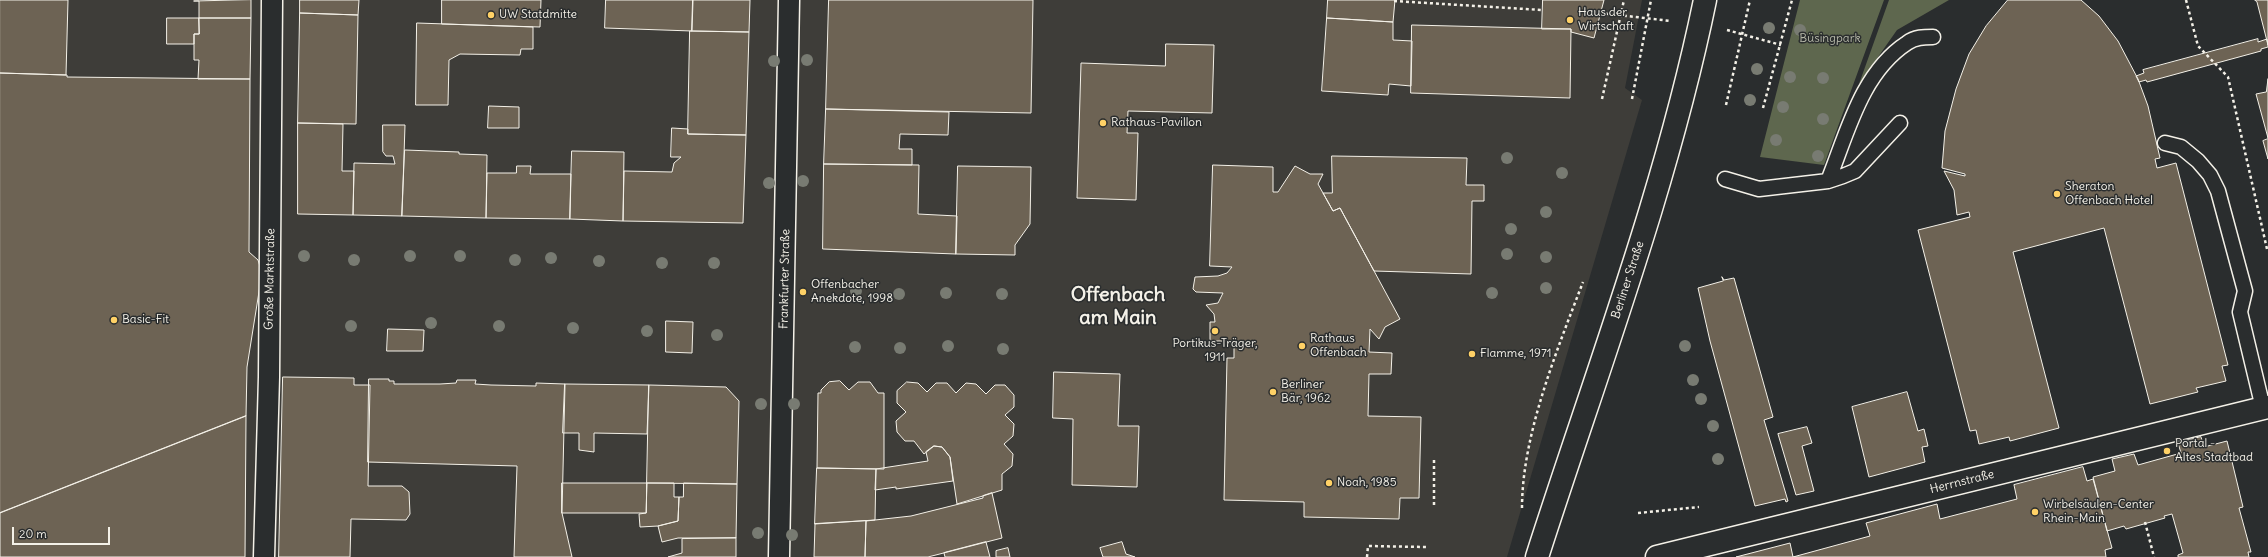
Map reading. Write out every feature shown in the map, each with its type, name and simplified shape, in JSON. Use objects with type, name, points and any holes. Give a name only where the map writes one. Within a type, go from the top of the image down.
[{"type":"street","name":"Große Marktstraße","points":[[264,557],[269,377],[272,0]]},
{"type":"street","name":"Frankfurter Straße","points":[[779,557],[789,0]]},
{"type":"street","name":"Berliner Straße","points":[[1537,557],[1646,225],[1668,152],[1705,0]]},
{"type":"street","name":"Herrnstraße","points":[[1668,556],[2265,407]]},
{"type":"lane","points":[[1828,181],[1865,90],[1878,69],[1907,42],[1919,38],[1933,37]]},
{"type":"lane","points":[[1726,179],[1758,188],[1828,181],[1855,171],[1900,123]]},
{"type":"lane","points":[[2165,143],[2181,147],[2198,161],[2210,175],[2218,191],[2245,291],[2240,312],[2265,407]]},
{"type":"path","points":[[1602,99],[1624,0]]},
{"type":"path","points":[[1632,99],[1651,0]]},
{"type":"path","points":[[1726,105],[1750,0]]},
{"type":"path","points":[[1763,108],[1792,0]]},
{"type":"path","points":[[2186,0],[2198,46],[2228,77],[2268,249]]},
{"type":"path","points":[[1394,1],[1542,10]]},
{"type":"path","points":[[1743,34],[1781,45]]},
{"type":"path","points":[[1522,509],[1526,460],[1536,416],[1583,282]]},
{"type":"path","points":[[1434,457],[1434,505]]},
{"type":"path","points":[[1638,513],[1699,507]]},
{"type":"path","points":[[2145,522],[2154,557]]},
{"type":"path","points":[[1367,557],[1368,546],[1426,547]]},
{"type":"shaded area","points":[[0,0],[1642,0],[1625,88],[1642,100],[1507,557],[0,557]]},
{"type":"green space","name":"Büsingpark","points":[[1800,0],[1884,0],[1824,165],[1760,157]]},
{"type":"green space","points":[[1889,0],[1949,0],[1897,30],[1859,84]]},
{"type":"building","points":[[0,0],[68,0],[66,75],[0,73]]},
{"type":"building","points":[[251,0],[251,18],[199,18],[199,1],[194,1]]},
{"type":"building","points":[[300,0],[359,0],[358,15],[300,13]]},
{"type":"building","name":"UW Statdmitte","points":[[442,0],[541,0],[540,27],[442,24]]},
{"type":"building","points":[[606,0],[693,0],[692,31],[605,28]]},
{"type":"building","points":[[693,0],[750,0],[749,32],[692,31]]},
{"type":"building","points":[[829,0],[1033,0],[1031,113],[826,109]]},
{"type":"building","points":[[1328,0],[1395,0],[1393,22],[1327,18]]},
{"type":"building","name":"Haus der Wirtschaft","points":[[1543,0],[1604,0],[1594,38],[1571,32],[1571,29],[1542,29]]},
{"type":"building","points":[[2008,0],[2081,0],[2099,16],[2118,41],[2138,79],[2148,106],[2160,158],[2155,159],[2157,168],[2176,163],[2228,365],[2222,366],[2226,381],[2196,388],[2198,392],[2150,404],[2104,228],[2013,252],[2059,428],[2010,441],[2009,437],[1979,444],[1976,430],[1970,431],[1918,230],[1970,217],[1969,212],[1957,215],[1954,190],[1944,171],[1965,176],[1965,174],[1942,168],[1945,131],[1956,89],[1969,54],[1986,26]]},
{"type":"building","points":[[2255,0],[2268,0],[2268,45],[2257,2]]},
{"type":"building","points":[[300,13],[358,15],[356,124],[298,123]]},
{"type":"building","points":[[167,18],[199,18],[199,34],[194,34],[194,44],[167,44]]},
{"type":"building","points":[[199,18],[251,18],[250,79],[198,79],[199,60],[194,60],[194,34],[199,34]]},
{"type":"building","points":[[1327,18],[1393,22],[1393,40],[1412,41],[1411,86],[1389,84],[1388,95],[1322,91]]},
{"type":"building","points":[[417,23],[533,27],[533,49],[521,49],[520,55],[460,54],[449,60],[448,105],[416,105]]},
{"type":"building","points":[[1412,25],[1571,29],[1570,98],[1411,93]]},
{"type":"building","points":[[690,31],[749,32],[746,135],[688,134]]},
{"type":"building","points":[[2258,39],[2258,42],[2267,39],[2268,47],[2261,49],[2261,51],[2147,82],[2146,80],[2139,82],[2136,76],[2144,73],[2143,70]]},
{"type":"building","name":"Rathaus-Pavillon","points":[[1166,44],[1214,45],[1212,113],[1128,111],[1127,133],[1138,133],[1136,200],[1077,198],[1081,63],[1165,66]]},
{"type":"building","points":[[0,73],[67,75],[67,77],[250,79],[249,252],[258,260],[262,273],[247,367],[246,416],[0,513]]},
{"type":"building","points":[[2268,79],[2268,138],[2256,94],[2266,92]]},
{"type":"building","points":[[489,106],[519,107],[519,128],[488,128]]},
{"type":"building","points":[[826,109],[949,112],[948,135],[900,134],[899,149],[912,149],[912,165],[824,164]]},
{"type":"building","points":[[298,123],[343,124],[342,171],[354,171],[353,215],[298,214]]},
{"type":"building","points":[[383,125],[405,125],[402,216],[353,215],[354,163],[395,164],[393,156],[386,156],[383,152]]},
{"type":"building","points":[[672,128],[688,129],[688,134],[746,135],[743,223],[623,221],[624,171],[672,172],[674,163],[681,157],[671,157]]},
{"type":"building","points":[[2268,139],[2268,159],[2263,141]]},
{"type":"building","points":[[405,150],[459,152],[459,154],[487,155],[486,218],[402,216]]},
{"type":"building","points":[[572,151],[624,152],[623,221],[570,219]]},
{"type":"building","points":[[1332,156],[1467,158],[1466,185],[1484,185],[1484,201],[1472,201],[1471,274],[1374,271],[1340,208],[1333,211],[1323,193],[1332,193]]},
{"type":"building","points":[[824,164],[919,165],[918,214],[957,216],[956,254],[823,249]]},
{"type":"building","name":"Rathaus Offenbach","points":[[1213,165],[1273,167],[1273,192],[1278,192],[1295,166],[1310,174],[1323,174],[1318,184],[1333,211],[1340,208],[1400,319],[1385,327],[1379,339],[1370,329],[1369,352],[1392,353],[1391,374],[1369,374],[1368,416],[1421,417],[1419,498],[1400,498],[1399,519],[1304,517],[1304,502],[1224,500],[1227,358],[1234,358],[1234,341],[1210,341],[1210,322],[1215,322],[1214,314],[1206,305],[1218,303],[1223,293],[1196,292],[1193,289],[1195,277],[1218,276],[1227,273],[1232,267],[1210,266]]},
{"type":"building","points":[[517,166],[531,166],[530,174],[571,174],[570,219],[486,218],[487,173],[516,173]]},
{"type":"building","points":[[958,166],[1031,167],[1030,224],[1015,245],[1015,255],[956,254]]},
{"type":"building","points":[[1722,277],[1724,280],[1734,278],[1773,417],[1764,420],[1788,501],[1786,502],[1785,499],[1755,506],[1710,341],[1698,288],[1723,281]]},
{"type":"building","points":[[666,321],[693,322],[692,353],[666,352]]},
{"type":"building","points":[[388,329],[424,330],[423,351],[387,351]]},
{"type":"building","points":[[1054,372],[1120,374],[1118,426],[1139,426],[1137,487],[1072,485],[1073,419],[1053,418]]},
{"type":"building","points":[[283,377],[354,378],[354,385],[370,385],[368,486],[402,486],[409,492],[410,514],[406,520],[351,519],[350,557],[279,557]]},
{"type":"building","points":[[369,379],[389,379],[389,381],[394,381],[394,384],[440,384],[456,383],[457,380],[476,380],[475,384],[491,385],[536,386],[536,383],[565,384],[562,513],[572,557],[514,557],[517,466],[368,462]]},
{"type":"building","points":[[840,381],[849,390],[858,382],[870,382],[878,393],[884,393],[884,469],[817,468],[818,393],[821,393],[821,390],[829,382]]},
{"type":"building","points":[[907,382],[918,383],[927,392],[936,383],[947,383],[956,393],[966,383],[976,384],[986,394],[995,385],[1005,385],[1014,395],[1014,407],[1005,415],[1014,424],[1013,436],[1004,444],[1013,454],[1012,466],[1002,474],[1002,490],[957,504],[950,457],[942,447],[934,446],[924,454],[914,441],[905,441],[897,432],[896,421],[906,412],[897,403],[897,391]]},
{"type":"building","points":[[565,384],[649,385],[647,434],[594,433],[594,452],[579,450],[579,433],[563,433]]},
{"type":"building","points":[[649,385],[726,387],[739,401],[737,484],[647,483]]},
{"type":"building","points":[[1907,392],[1918,431],[1924,429],[1928,446],[1922,447],[1925,462],[1869,477],[1852,407]]},
{"type":"building","points":[[246,416],[245,557],[0,557],[0,513]]},
{"type":"building","points":[[1807,427],[1812,443],[1802,446],[1814,491],[1796,495],[1778,434]]},
{"type":"building","points":[[2201,437],[2204,447],[2227,441],[2243,507],[2239,508],[2251,552],[2248,552],[2249,557],[2178,557],[2178,555],[2183,553],[2172,514],[2164,516],[2165,518],[2126,529],[2124,526],[2107,531],[2093,477],[2115,471],[2112,459],[2134,454],[2138,465],[2181,453],[2178,443]]},
{"type":"building","points":[[934,446],[942,447],[950,457],[953,481],[896,489],[896,487],[875,490],[876,469],[928,461],[926,452]]},
{"type":"building","name":"Wirbelsäulen-Center Rhein-Main","points":[[2083,467],[2087,481],[2093,479],[2112,548],[2105,550],[2106,557],[1793,557],[1870,536],[1866,523],[1937,504],[1940,519],[2017,499],[2014,485]]},
{"type":"building","points":[[817,468],[876,469],[875,520],[815,524]]},
{"type":"building","points":[[562,483],[647,483],[646,513],[562,513]]},
{"type":"building","points":[[647,483],[674,483],[674,497],[679,497],[678,521],[658,526],[640,527],[639,514],[646,513]]},
{"type":"building","points":[[684,483],[737,484],[736,538],[678,538],[662,542],[658,526],[678,521],[679,497],[683,497]]},
{"type":"building","points":[[992,493],[1002,538],[928,557],[865,557],[866,521],[911,516],[983,498],[983,496]]},
{"type":"building","points":[[866,521],[865,557],[814,557],[815,524]]},
{"type":"building","points":[[736,538],[736,557],[668,557],[682,553],[682,539]]},
{"type":"building","points":[[986,542],[990,557],[945,557],[944,553]]},
{"type":"building","points":[[1122,542],[1126,554],[1135,557],[1103,557],[1100,548]]},
{"type":"building","points":[[1790,543],[1793,557],[1736,557]]},
{"type":"building","points":[[1008,548],[1010,557],[996,557],[996,551]]},
{"type":"place","name":"UW Statdmitte","points":[[491,15]]},
{"type":"place","name":"Haus der Wirtschaft","points":[[1570,20]]},
{"type":"place","name":"Rathaus-Pavillon","points":[[1103,123]]},
{"type":"place","name":"Sheraton Offenbach Hotel","points":[[2057,194]]},
{"type":"place","name":"Offenbacher Anekdote, 1998","points":[[803,292]]},
{"type":"place","name":"Basic-Fit","points":[[114,320]]},
{"type":"place","name":"Portikus-Träger, 1911","points":[[1215,331]]},
{"type":"place","name":"Rathaus Offenbach","points":[[1302,346]]},
{"type":"place","name":"Flamme, 1971","points":[[1472,354]]},
{"type":"place","name":"Berliner Bär, 1962","points":[[1273,392]]},
{"type":"place","name":"Portal - Altes Stadtbad","points":[[2167,451]]},
{"type":"place","name":"Noah, 1985","points":[[1329,483]]},
{"type":"place","name":"Wirbelsäulen-Center Rhein-Main","points":[[2035,512]]},
{"type":"district","name":"Offenbach am Main","points":[[1118,306]]}]
